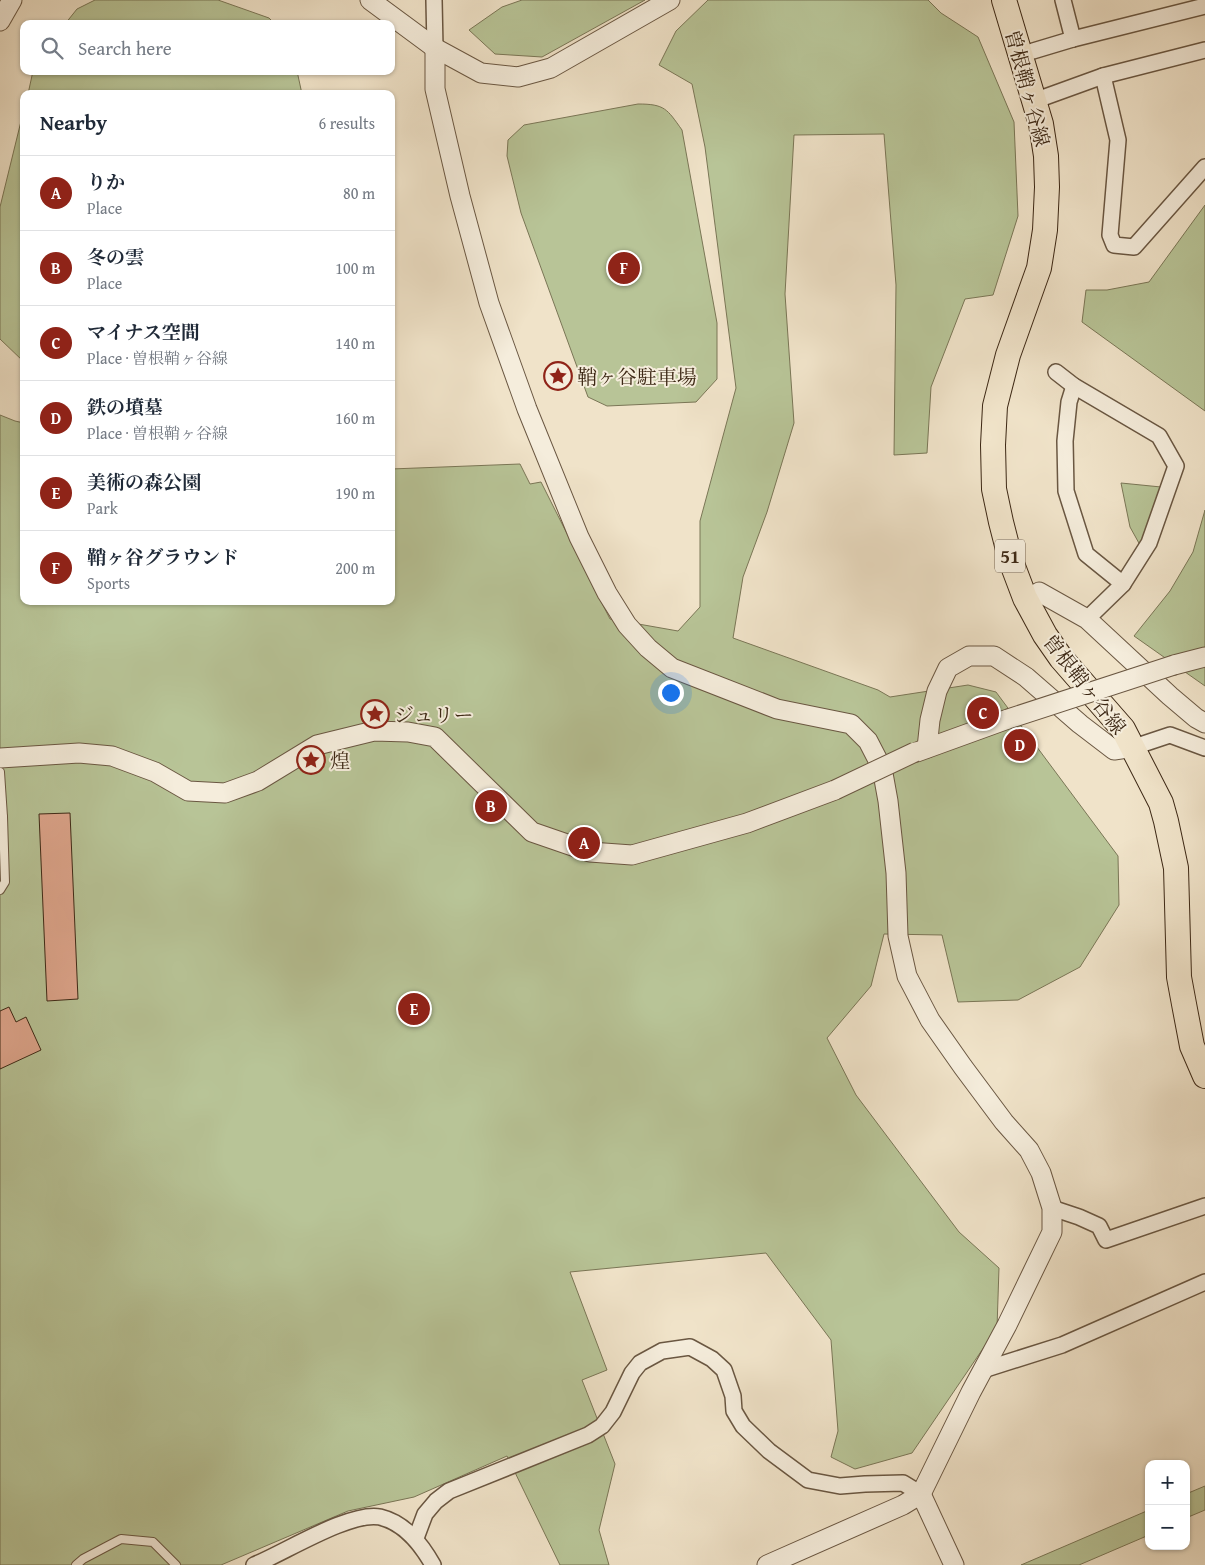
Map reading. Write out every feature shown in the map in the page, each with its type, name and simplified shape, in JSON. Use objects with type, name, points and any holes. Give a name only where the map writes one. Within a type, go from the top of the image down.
[{"type":"main road","name":"曽根鞘ヶ谷線","points":[[1004,0],[1041,124],[1046,156],[1047,187],[1045,230],[1039,268],[1008,354],[996,406],[993,445],[994,488],[1000,522],[1011,561],[1025,598],[1045,635],[1061,658],[1123,729],[1140,745],[1173,800],[1188,868],[1192,977],[1205,1044]]},
{"type":"main road","name":"曽根鞘ヶ谷線","points":[[1019,0],[1045,97],[1054,121],[1059,155],[1060,188],[1052,271],[1027,337],[1015,375],[1008,408],[1006,445],[1007,488],[1023,558],[1056,629],[1072,651],[1134,723],[1161,803],[1176,868],[1179,977],[1192,1046],[1205,1076]]},
{"type":"street","points":[[0,21],[12,0]]},
{"type":"street","points":[[434,0],[435,89],[460,196],[489,303],[527,409],[575,527],[607,593],[627,625],[648,648],[672,668],[777,709],[851,724],[868,741],[882,768],[888,801],[896,874],[898,936],[906,976],[930,1020],[963,1067],[1004,1122],[1030,1150],[1041,1173],[1052,1208],[1052,1232],[1007,1326],[921,1494],[903,1505],[767,1565]]},
{"type":"street","points":[[377,3],[435,48],[481,73],[518,77],[552,68],[670,0]]},
{"type":"street","points":[[1063,0],[1072,39]]},
{"type":"street","points":[[1033,51],[1072,39],[1205,6]]},
{"type":"street","points":[[1045,97],[1103,76],[1205,50]]},
{"type":"street","points":[[1103,76],[1118,140],[1110,235],[1114,245],[1134,247],[1205,168]]},
{"type":"street","points":[[1056,372],[1074,386],[1159,436],[1176,466],[1149,543],[1123,584],[1087,619]]},
{"type":"street","points":[[1074,386],[1069,402],[1065,441],[1066,491],[1086,554],[1123,584]]},
{"type":"street","points":[[1038,592],[1087,619],[1170,696],[1196,718],[1205,723]]},
{"type":"street","points":[[921,750],[937,691],[948,668],[969,656],[994,656],[1026,677],[1080,724],[1114,750],[1140,745],[1170,735],[1205,748]]},
{"type":"street","points":[[0,758],[79,753],[112,756],[155,772],[188,791],[225,793],[258,781],[317,746],[374,731],[408,732],[435,736],[532,832],[590,852],[632,855],[747,823],[835,790],[921,750],[1008,719],[1174,665],[1205,657]]},
{"type":"street","points":[[1052,1208],[1099,1226],[1106,1240],[1205,1206]]},
{"type":"street","points":[[983,1370],[1062,1345],[1205,1282]]},
{"type":"street","points":[[416,1538],[424,1514],[449,1490],[571,1442],[602,1426],[640,1363],[662,1351],[690,1347],[724,1370],[734,1396],[734,1411],[742,1426],[770,1451],[808,1480],[840,1486],[903,1483],[921,1494],[954,1565]]},
{"type":"street","points":[[254,1565],[314,1536],[362,1517],[380,1518],[406,1530],[416,1538],[433,1565]]},
{"type":"lane","points":[[0,772],[2,866],[5,882],[0,890]]},
{"type":"lane","points":[[76,1565],[83,1559],[121,1539],[153,1542],[176,1565]]},
{"type":"green space","points":[[95,0],[218,0],[271,20],[68,20],[77,9]]},
{"type":"green space","points":[[522,0],[645,0],[542,57],[495,54],[469,30],[502,7]]},
{"type":"green space","points":[[708,0],[928,0],[941,13],[978,37],[1014,122],[1018,216],[993,295],[965,299],[931,387],[927,453],[894,455],[896,285],[884,134],[794,135],[785,294],[794,423],[767,512],[743,577],[733,638],[878,690],[890,697],[968,685],[996,692],[1118,856],[1119,905],[1080,967],[1018,1000],[958,1002],[942,935],[884,934],[871,986],[827,1038],[856,1095],[959,1232],[999,1268],[997,1328],[912,1453],[855,1469],[831,1457],[838,1431],[831,1340],[766,1253],[570,1272],[607,1370],[582,1380],[615,1464],[599,1530],[609,1565],[560,1565],[507,1456],[414,1497],[348,1511],[221,1565],[0,1565],[0,415],[20,422],[20,605],[395,605],[395,469],[520,464],[530,484],[541,482],[610,619],[678,631],[700,607],[700,521],[736,388],[705,147],[692,84],[659,65],[676,31]]},
{"type":"green space","points":[[32,75],[298,75],[301,90],[29,90]]},
{"type":"green space","points":[[638,104],[654,105],[664,109],[673,117],[682,130],[717,323],[717,379],[696,402],[607,406],[588,397],[521,213],[507,156],[508,140],[524,125]]},
{"type":"green space","points":[[20,125],[20,358],[0,339],[0,207]]},
{"type":"green space","points":[[1205,205],[1205,411],[1082,322],[1086,290],[1107,290],[1149,282]]},
{"type":"green space","points":[[1121,483],[1161,487],[1140,545],[1130,527]]},
{"type":"green space","points":[[1205,510],[1205,686],[1134,636],[1170,591],[1193,552]]},
{"type":"green space","points":[[1205,1486],[1205,1510],[1190,1516],[1190,1505],[1190,1492]]},
{"type":"green space","points":[[1145,1512],[1145,1537],[1079,1565],[1021,1565]]},
{"type":"building","points":[[70,813],[78,999],[47,1001],[39,814]]},
{"type":"building","points":[[9,1007],[16,1022],[26,1017],[41,1050],[0,1069],[0,1011]]},
{"type":"place","name":"鞘ヶ谷グラウンド","points":[[624,268]]},
{"type":"place","name":"鞘ヶ谷駐車場","points":[[558,376]]},
{"type":"place","name":"マイナス空間","points":[[983,713]]},
{"type":"place","name":"ジュリー","points":[[375,714]]},
{"type":"place","name":"鉄の墳墓","points":[[1020,745]]},
{"type":"place","name":"煌","points":[[311,760]]},
{"type":"place","name":"冬の雲","points":[[491,806]]},
{"type":"place","name":"りか","points":[[584,843]]},
{"type":"place","name":"美術の森公園","points":[[414,1009]]}]
